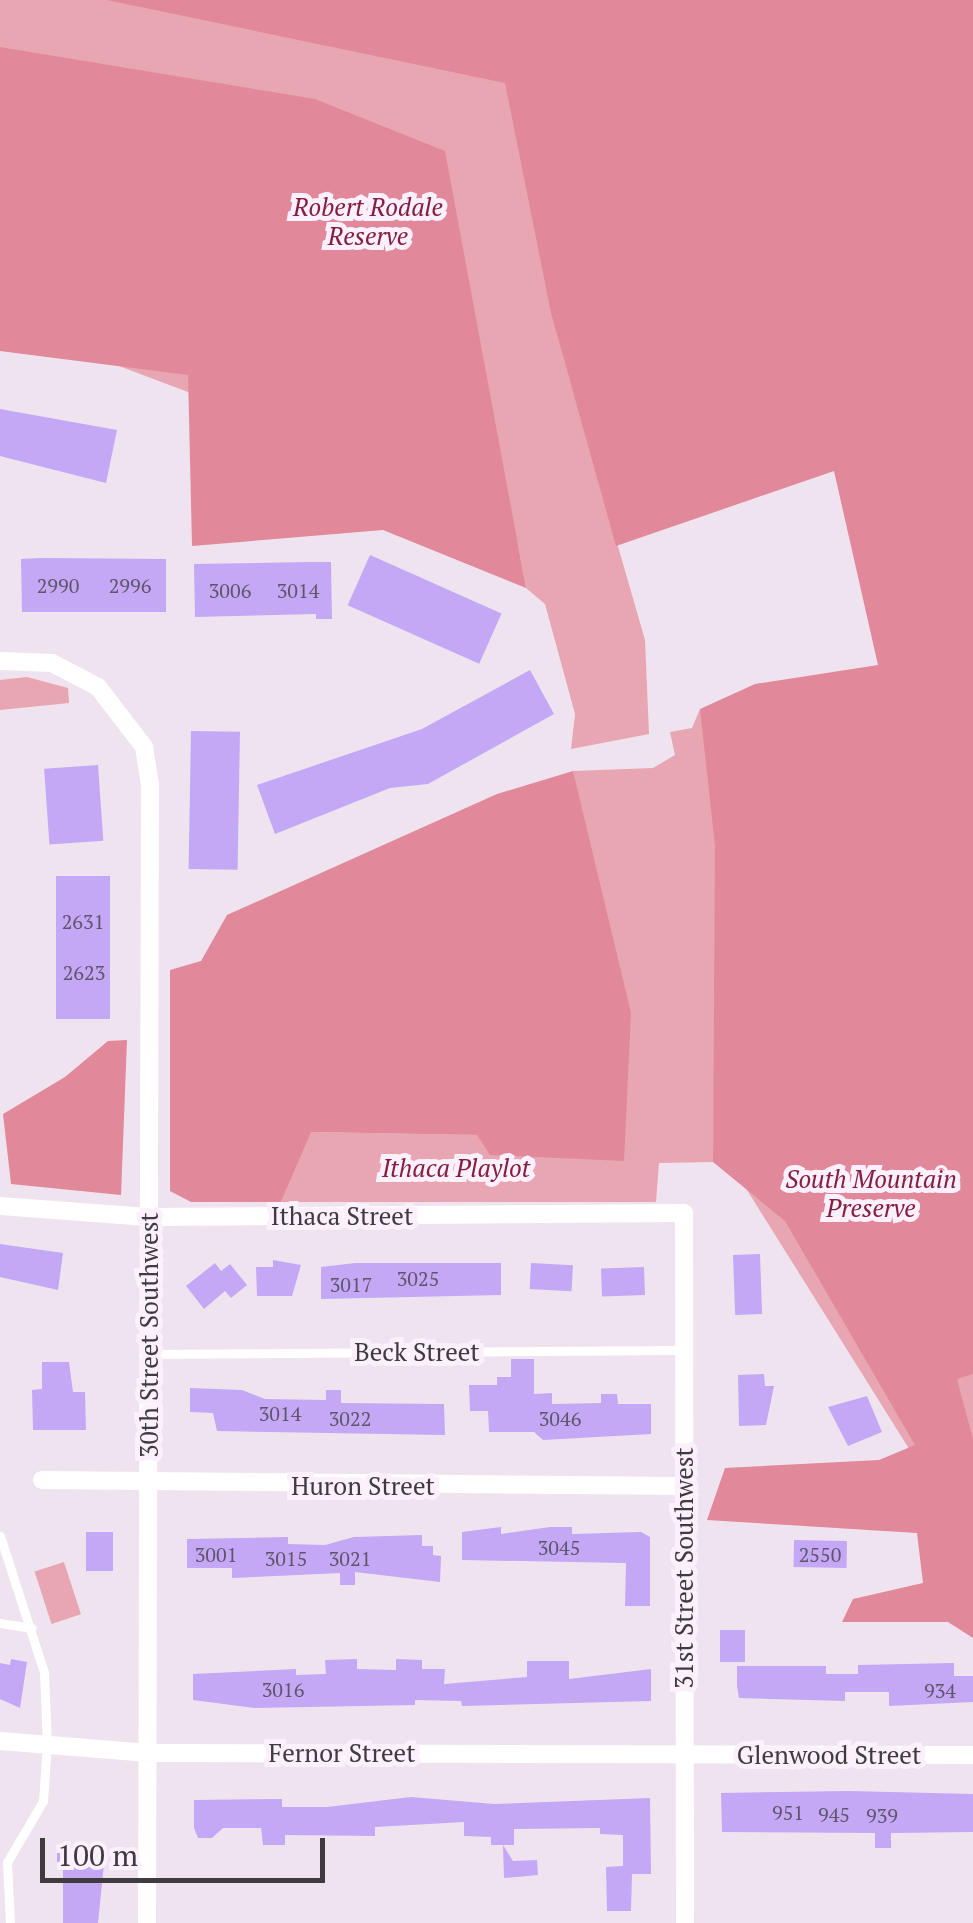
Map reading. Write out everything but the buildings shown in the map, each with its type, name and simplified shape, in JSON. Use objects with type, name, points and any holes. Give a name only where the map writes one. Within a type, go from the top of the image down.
[{"type":"street","name":"30th Street Southwest","points":[[0,661],[52,663],[82,675],[122,711],[144,747],[150,876],[148,1923]]},
{"type":"street","name":"Ithaca Street","points":[[0,1206],[148,1216],[684,1213]]},
{"type":"street","name":"31st Street Southwest","points":[[684,1213],[685,1923]]},
{"type":"street","name":"Huron Street","points":[[42,1480],[684,1486]]},
{"type":"street","name":"Fernor Street","points":[[0,1741],[148,1753],[684,1756]]},
{"type":"street","name":"Glenwood Street","points":[[684,1756],[973,1755]]},
{"type":"lane","name":"Beck Street","points":[[150,1354],[684,1350]]},
{"type":"lane","points":[[0,1536],[44,1672],[47,1744],[43,1801],[7,1862],[2,1881],[10,1923]]},
{"type":"lane","points":[[0,1623],[32,1628]]},
{"type":"green space","name":"Robert Rodale Reserve","points":[[0,0],[973,0],[973,1551],[742,1182],[715,1066],[713,1162],[659,1163],[656,1202],[281,1202],[310,1132],[477,1135],[593,875],[573,771],[653,768],[675,755],[670,732],[692,728],[700,709],[703,725],[899,682],[805,305],[563,356],[645,640],[649,734],[571,749],[575,714],[545,604],[526,588],[517,540],[384,466],[0,321]]},
{"type":"green space","name":"South Mountain Preserve","points":[[107,0],[973,0],[973,1374],[957,1379],[973,1439],[973,1638],[948,1622],[842,1622],[853,1599],[923,1583],[917,1533],[707,1520],[725,1468],[879,1460],[915,1445],[785,1221],[713,1162],[715,846],[700,709],[755,684],[878,665],[834,471],[616,546],[551,313],[505,83]]},
{"type":"green space","points":[[0,47],[315,99],[445,151],[526,588],[383,530],[192,546],[188,375],[0,351]]},
{"type":"green space","points":[[27,677],[68,688],[69,703],[0,710],[0,680]]},
{"type":"green space","points":[[573,771],[631,1013],[624,1161],[490,1155],[477,1135],[311,1132],[281,1202],[191,1202],[170,1191],[170,970],[201,961],[227,915],[497,794]]},
{"type":"green space","points":[[127,1040],[121,1195],[11,1184],[3,1114],[65,1077],[108,1041]]},
{"type":"green space","points":[[64,1562],[81,1614],[52,1624],[35,1572]]},
{"type":"park label","name":"Ithaca Playlot","points":[[456,1168]]}]
